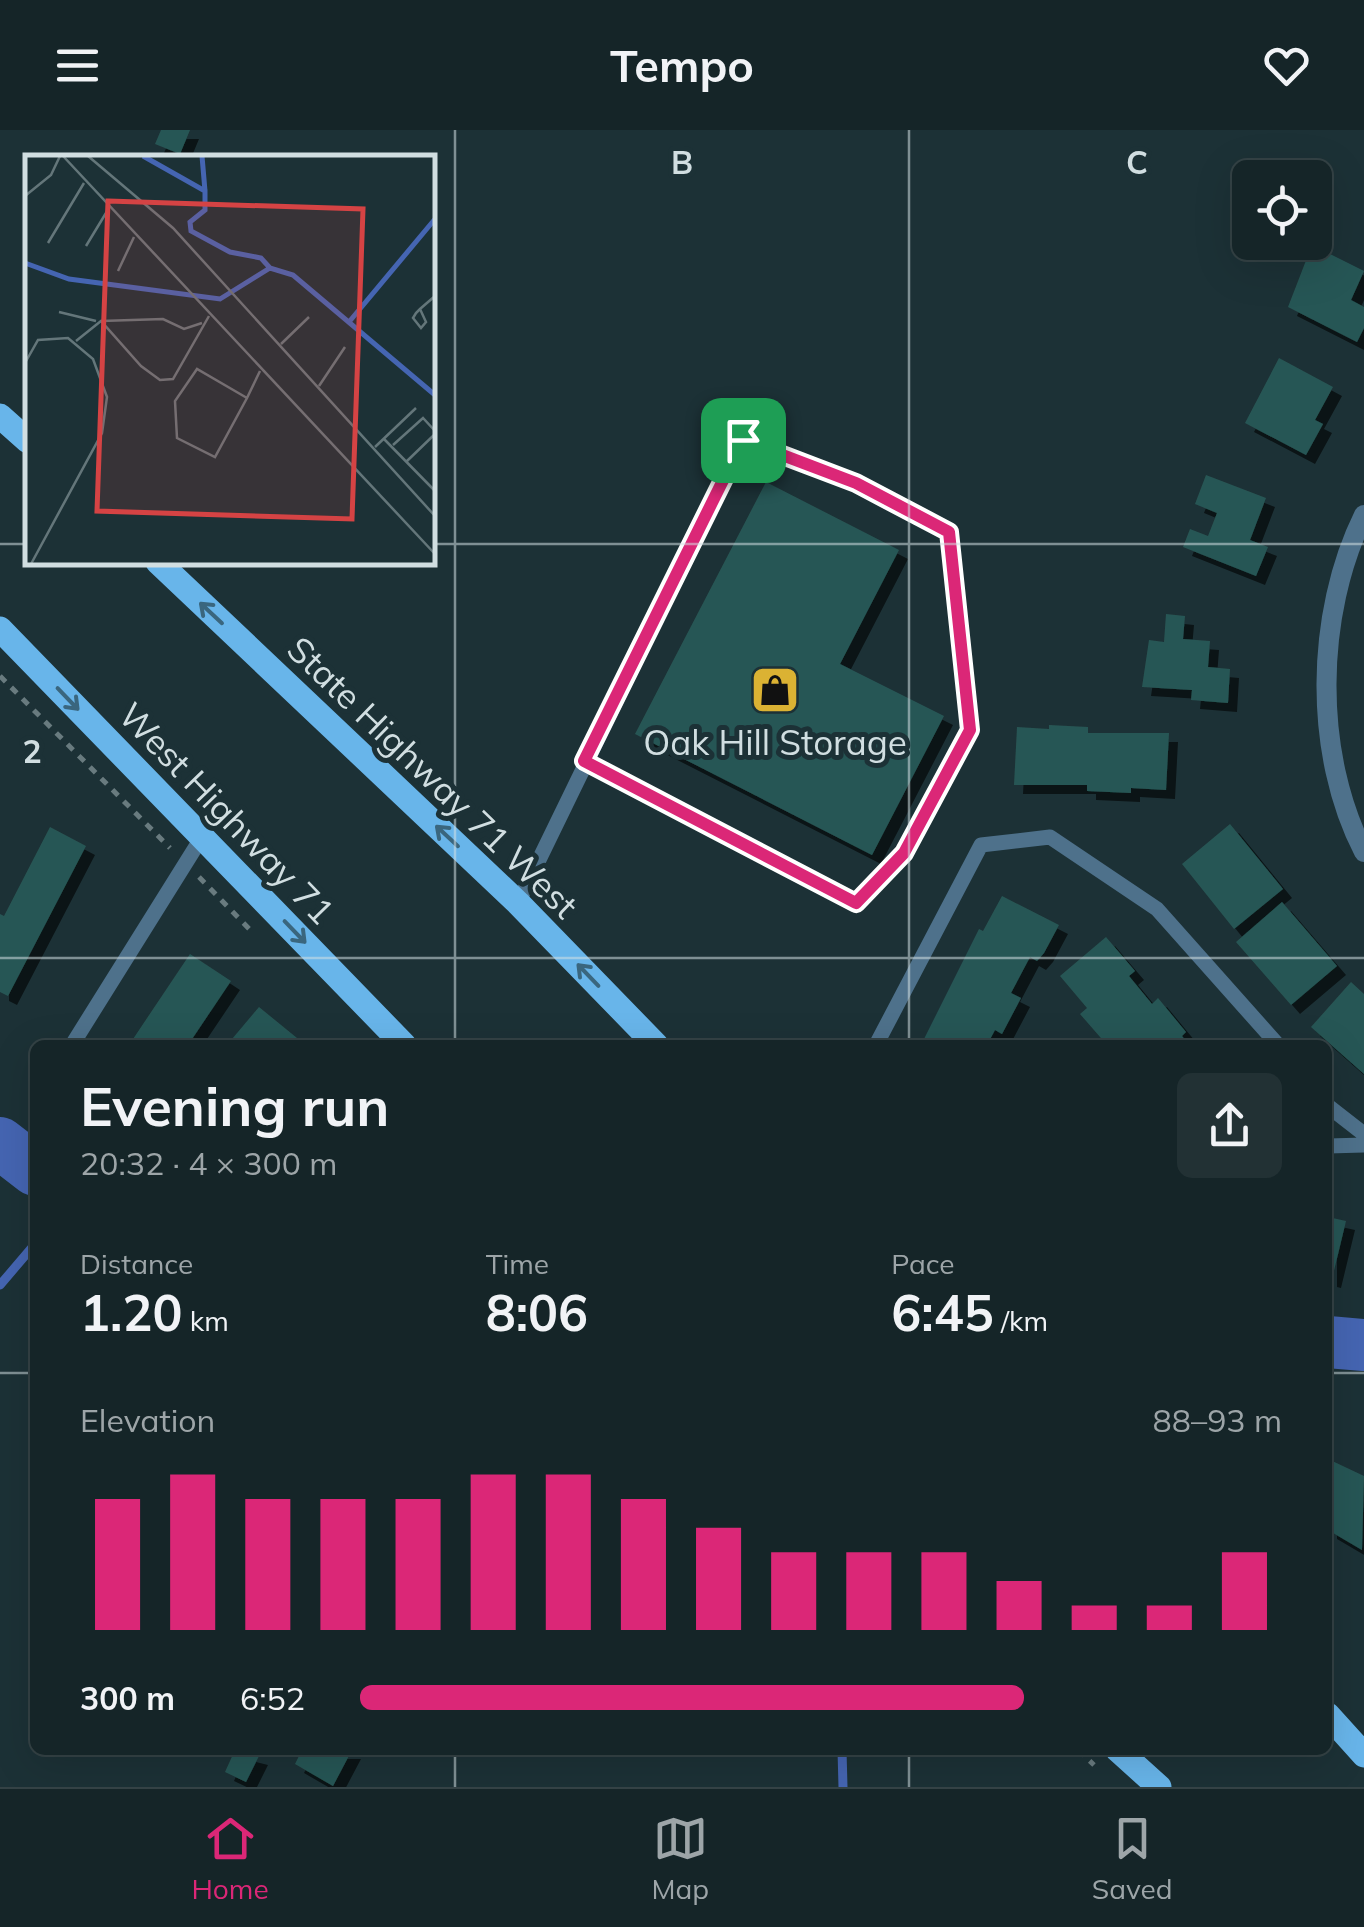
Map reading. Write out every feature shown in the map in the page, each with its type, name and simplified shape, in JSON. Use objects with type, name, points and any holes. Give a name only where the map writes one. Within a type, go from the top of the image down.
[{"type":"main road","points":[[0,416],[25,438]]},
{"type":"main road","name":"State Highway 71 West","points":[[161,565],[518,903],[651,1040]]},
{"type":"main road","name":"West Highway 71","points":[[0,630],[399,1040]]},
{"type":"main road","points":[[1332,1720],[1362,1748]]},
{"type":"main road","points":[[1124,1755],[1159,1787]]},
{"type":"street","points":[[1364,516],[1350,544],[1330,633],[1330,736],[1340,798],[1364,852]]},
{"type":"lane","points":[[518,903],[584,761],[743,440],[856,483],[949,532],[970,730],[904,853],[856,903],[584,761]]},
{"type":"lane","points":[[879,1040],[980,845],[1050,836],[1157,909],[1274,1040]]},
{"type":"lane","points":[[75,1040],[202,837]]},
{"type":"lane","points":[[1332,1109],[1364,1134]]},
{"type":"lane","points":[[1332,1146],[1364,1144]]},
{"type":"building","points":[[161,130],[190,130],[180,154],[155,144]]},
{"type":"building","points":[[1332,255],[1364,271],[1351,300],[1364,307],[1364,328],[1357,342],[1288,307],[1306,260],[1332,260]]},
{"type":"building","points":[[1279,358],[1333,387],[1315,420],[1323,424],[1306,455],[1245,423]]},
{"type":"building","points":[[1206,475],[1266,498],[1250,540],[1268,547],[1256,576],[1183,547],[1190,529],[1208,536],[1217,513],[1195,504]]},
{"type":"building","name":"Oak Hill Storage","points":[[766,482],[899,550],[840,664],[944,716],[872,855],[635,734]]},
{"type":"building","points":[[1166,614],[1185,616],[1183,639],[1210,641],[1208,667],[1230,669],[1228,703],[1191,700],[1192,690],[1142,687],[1149,640],[1164,642]]},
{"type":"building","points":[[1049,725],[1088,727],[1088,733],[1169,733],[1166,790],[1131,788],[1131,793],[1087,791],[1087,785],[1014,785],[1017,727],[1049,729]]},
{"type":"building","points":[[1230,824],[1283,889],[1234,929],[1182,864]]},
{"type":"building","points":[[50,827],[86,846],[8,996],[0,992],[0,914],[4,916]]},
{"type":"building","points":[[1002,896],[1059,925],[1037,961],[1030,957],[1011,993],[1021,998],[1002,1034],[995,1030],[990,1040],[926,1040],[979,929],[983,931]]},
{"type":"building","points":[[1282,902],[1337,966],[1291,1005],[1236,942]]},
{"type":"building","points":[[1106,937],[1135,971],[1129,976],[1152,1004],[1158,998],[1186,1032],[1182,1036],[1185,1040],[1103,1040],[1080,1014],[1087,1008],[1060,976]]},
{"type":"building","points":[[190,954],[231,981],[191,1040],[132,1040]]},
{"type":"building","points":[[1351,982],[1364,994],[1364,1074],[1332,1046],[1332,1040],[1326,1040],[1311,1027]]},
{"type":"building","points":[[259,1007],[297,1038],[295,1040],[231,1040]]},
{"type":"building","points":[[1332,1218],[1346,1221],[1332,1279]]},
{"type":"building","points":[[1332,1461],[1364,1476],[1362,1550],[1332,1532]]},
{"type":"building","points":[[233,1755],[259,1756],[246,1782],[225,1772]]},
{"type":"building","points":[[300,1755],[349,1755],[333,1786],[295,1764]]},
{"type":"waterway","points":[[0,1143],[30,1166]]},
{"type":"waterway","points":[[0,1285],[30,1250]]},
{"type":"waterway","points":[[1332,1342],[1364,1345]]},
{"type":"waterway","points":[[842,1755],[843,1787]]},
{"type":"place","name":"Oak Hill Storage","points":[[775,690]]},
{"type":"route","points":[[743,440],[856,483],[949,532],[970,730],[904,853],[856,903],[584,761],[743,440]]}]
